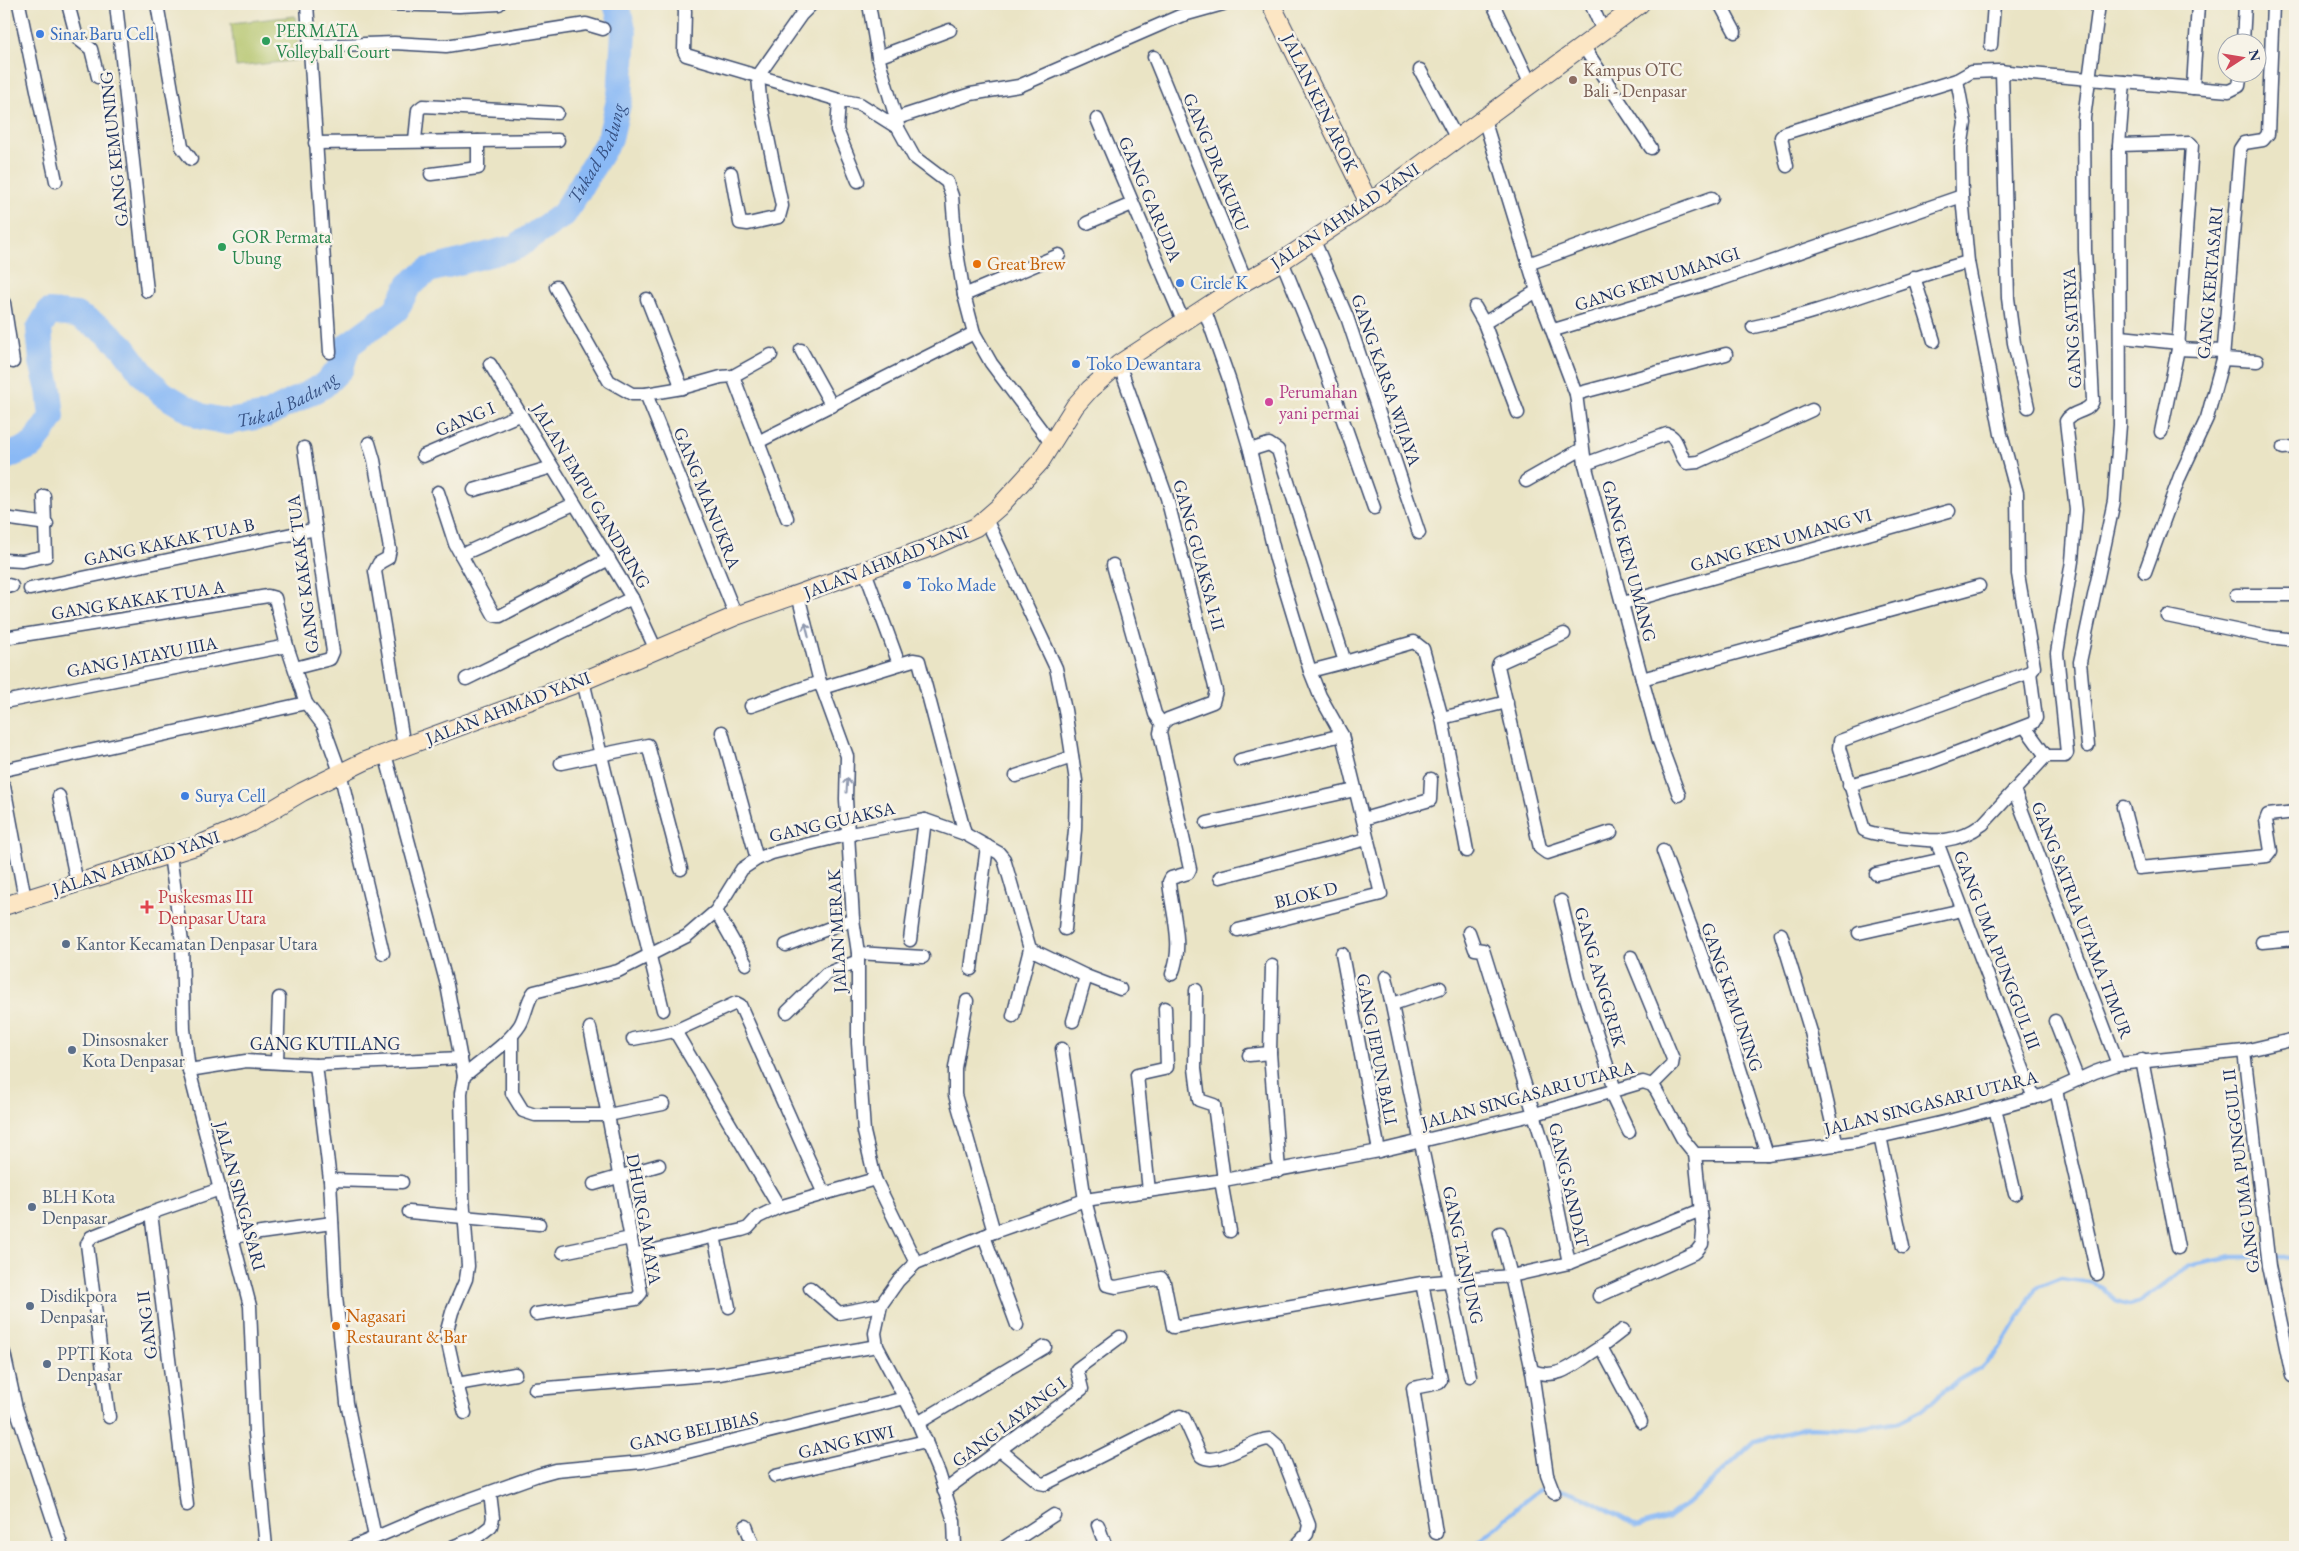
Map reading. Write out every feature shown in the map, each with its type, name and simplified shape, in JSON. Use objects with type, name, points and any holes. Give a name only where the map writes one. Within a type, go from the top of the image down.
[{"type":"main road","name":"JALAN KEN AROK","points":[[1271,4],[1369,203]]},
{"type":"main road","name":"JALAN AHMAD YANI","points":[[4,906],[170,855],[250,823],[340,772],[384,754],[583,681],[736,616],[960,536],[986,519],[1040,462],[1075,406],[1090,389],[1119,364],[1246,281],[1282,261],[1369,203],[1640,4]]},
{"type":"street","points":[[19,4],[56,181]]},
{"type":"street","points":[[68,4],[77,38],[91,49],[98,77]]},
{"type":"street","name":"GANG KEMUNING","points":[[116,4],[147,291]]},
{"type":"street","points":[[157,4],[182,147],[191,159]]},
{"type":"street","points":[[307,4],[330,352]]},
{"type":"street","points":[[384,4],[459,6],[499,4]]},
{"type":"street","points":[[731,173],[740,223],[748,224],[779,217],[782,206],[760,99],[758,76],[801,15],[812,4]]},
{"type":"street","points":[[868,4],[878,57],[898,123],[914,157],[947,182],[950,188],[964,296],[974,333],[991,363],[1051,443]]},
{"type":"street","points":[[686,6],[684,51],[686,55],[839,100],[860,104],[898,123],[971,94],[1019,86],[1179,10],[1223,4]]},
{"type":"street","points":[[1493,4],[1531,85]]},
{"type":"street","points":[[1591,4],[1603,31]]},
{"type":"street","points":[[1720,4],[1735,32]]},
{"type":"street","points":[[1991,45],[1994,4]]},
{"type":"street","name":"GANG SATRYA","points":[[2046,756],[2065,756],[2067,753],[2057,653],[2072,561],[2076,510],[2066,424],[2070,415],[2088,408],[2093,400],[2084,196],[2084,118],[2091,78],[2099,4]]},
{"type":"street","points":[[2193,88],[2198,4]]},
{"type":"street","points":[[2244,32],[2245,4]]},
{"type":"street","name":"GANG KERTASARI","points":[[2144,572],[2180,476],[2206,418],[2223,355],[2240,149],[2244,143],[2263,140],[2268,134],[2273,4]]},
{"type":"street","points":[[309,46],[394,43],[446,46],[586,24],[602,29]]},
{"type":"street","points":[[878,57],[950,30]]},
{"type":"street","points":[[1583,46],[1651,148]]},
{"type":"street","name":"GANG DRAKUKU","points":[[1154,57],[1246,281]]},
{"type":"street","points":[[1420,70],[1457,139]]},
{"type":"street","points":[[2002,71],[2008,298],[2014,343],[2028,407]]},
{"type":"street","points":[[1787,166],[1781,137],[1785,133],[1957,80],[1971,72],[2002,71],[2234,90],[2239,86],[2240,82]]},
{"type":"street","points":[[1957,80],[1966,123],[1961,148],[1962,196],[1968,262],[2001,434],[2017,493],[2018,574],[2034,662],[2033,670],[2030,672],[1842,740],[1838,748],[1864,830],[1938,842],[1961,837],[1973,832],[1983,824],[2046,756],[2025,727]]},
{"type":"street","points":[[2088,746],[2080,662],[2114,501],[2120,425],[2119,145],[2124,82]]},
{"type":"street","points":[[839,100],[837,130],[858,180]]},
{"type":"street","points":[[415,140],[418,110],[423,106],[557,113]]},
{"type":"street","name":"GANG GARUDA","points":[[1096,119],[1183,321]]},
{"type":"street","name":"GANG KEN UMANG","points":[[1484,119],[1537,291],[1554,330],[1576,394],[1585,464],[1659,741],[1680,795]]},
{"type":"street","points":[[316,143],[415,140],[558,140]]},
{"type":"street","points":[[431,174],[478,168],[478,141]]},
{"type":"street","points":[[2119,145],[2190,143],[2192,145],[2179,346],[2161,432]]},
{"type":"street","name":"GANG KEN UMANGI","points":[[1554,330],[1771,262],[1962,196]]},
{"type":"street","points":[[1528,264],[1712,198]]},
{"type":"street","points":[[1087,223],[1132,204]]},
{"type":"street","name":"GANG KARSA WIJAYA","points":[[1314,240],[1347,317],[1419,533]]},
{"type":"street","points":[[964,296],[1059,255]]},
{"type":"street","points":[[1282,261],[1320,352],[1374,508]]},
{"type":"street","points":[[1754,327],[1813,311],[1914,277],[1968,262]]},
{"type":"street","points":[[1914,277],[1934,341]]},
{"type":"street","points":[[556,287],[609,381],[632,394],[646,394],[682,388],[721,377],[733,376],[771,355]]},
{"type":"street","points":[[1484,323],[1537,291]]},
{"type":"street","points":[[647,298],[682,388]]},
{"type":"street","points":[[4,303],[13,362]]},
{"type":"street","points":[[1475,307],[1484,323],[1518,413]]},
{"type":"street","points":[[1204,308],[1230,382],[1250,450],[1276,559],[1310,671],[1320,696],[1342,735],[1367,839],[1220,877]]},
{"type":"street","points":[[758,442],[974,333]]},
{"type":"street","points":[[2121,337],[2257,361]]},
{"type":"street","points":[[801,350],[832,406]]},
{"type":"street","points":[[1576,394],[1726,354]]},
{"type":"street","name":"JALAN EMPU GANDRING","points":[[490,364],[632,598],[656,650]]},
{"type":"street","name":"GANG GUAKSA I-II","points":[[1119,364],[1167,498],[1216,691],[1213,702],[1168,719],[1162,724]]},
{"type":"street","points":[[733,376],[788,518]]},
{"type":"street","name":"GANG MANUKRA","points":[[646,394],[736,616]]},
{"type":"street","points":[[1585,464],[1667,434],[1674,438],[1683,460],[1687,463],[1698,462],[1812,410]]},
{"type":"street","name":"GANG I","points":[[422,456],[521,414]]},
{"type":"street","points":[[369,443],[374,460],[390,549],[388,558],[379,563],[374,571],[404,747]]},
{"type":"street","points":[[1250,450],[1269,444],[1278,450],[1344,662]]},
{"type":"street","name":"GANG KAKAK TUA","points":[[295,668],[330,659],[333,652],[304,448]]},
{"type":"street","points":[[1526,481],[1582,449]]},
{"type":"street","points":[[474,490],[552,467]]},
{"type":"street","points":[[438,492],[447,522],[461,555],[490,611],[497,616],[609,559]]},
{"type":"street","points":[[4,560],[16,561],[45,557],[46,524],[44,496]]},
{"type":"street","points":[[461,555],[574,504]]},
{"type":"street","name":"GANG KEN UMANG VI","points":[[1623,603],[1949,511]]},
{"type":"street","points":[[4,518],[46,524]]},
{"type":"street","points":[[986,519],[1056,668],[1076,781],[1075,830],[1065,929]]},
{"type":"street","name":"GANG KAKAK TUA B","points":[[30,589],[316,529]]},
{"type":"street","points":[[1113,565],[1155,714],[1162,724],[1160,733],[1190,869],[1188,874],[1171,878],[1169,882],[1178,945],[1176,965],[1172,974]]},
{"type":"street","points":[[865,571],[899,664]]},
{"type":"street","points":[[1642,679],[1979,586]]},
{"type":"street","name":"JALAN MERAK","points":[[798,595],[821,685],[847,756],[846,799],[850,834],[853,919],[858,957],[860,1075],[864,1132],[875,1179],[916,1263]]},
{"type":"street","points":[[2236,595],[2295,595]]},
{"type":"street","name":"GANG KAKAK TUA A","points":[[4,638],[268,596],[276,601]]},
{"type":"street","points":[[466,679],[632,598]]},
{"type":"street","name":"GANG KAKAK TUA","points":[[276,601],[287,646],[306,703],[323,725],[340,772],[383,953]]},
{"type":"street","points":[[2167,616],[2269,637],[2295,640]]},
{"type":"street","points":[[1564,634],[1499,663],[1507,702],[1542,851],[1547,853],[1610,832]]},
{"type":"street","points":[[1310,671],[1414,642],[1424,648],[1442,718],[1467,851]]},
{"type":"street","name":"GANG JATAYU IIIA","points":[[4,702],[287,646]]},
{"type":"street","points":[[751,706],[916,659],[922,664],[966,834]]},
{"type":"street","points":[[1849,785],[1929,764],[2033,723],[2036,718],[2030,672]]},
{"type":"street","points":[[583,681],[663,1010]]},
{"type":"street","points":[[1442,718],[1507,702]]},
{"type":"street","points":[[4,770],[306,703]]},
{"type":"street","points":[[722,732],[758,859]]},
{"type":"street","points":[[1240,760],[1342,735]]},
{"type":"street","points":[[561,763],[648,746],[681,869]]},
{"type":"street","points":[[384,754],[448,985],[464,1076],[461,1093],[467,1272],[446,1334],[465,1413]]},
{"type":"street","points":[[1016,776],[1072,757]]},
{"type":"street","points":[[1363,819],[1430,800],[1431,779]]},
{"type":"street","points":[[4,786],[25,899]]},
{"type":"street","points":[[1206,823],[1355,790]]},
{"type":"street","name":"GANG SATRIA UTAMA TIMUR","points":[[2014,790],[2118,1064]]},
{"type":"street","points":[[59,796],[77,883]]},
{"type":"street","points":[[2123,807],[2138,868],[2267,856],[2271,851],[2266,820],[2268,816],[2295,812]]},
{"type":"street","points":[[910,940],[925,820]]},
{"type":"street","name":"GANG GUAKSA","points":[[464,1076],[512,1036],[528,1009],[530,996],[538,990],[618,971],[651,956],[687,936],[716,911],[742,869],[758,859],[772,853],[850,834],[925,820],[966,834],[999,853],[1004,859],[1030,949]]},
{"type":"street","name":"BLOK D","points":[[1238,930],[1381,894],[1367,839]]},
{"type":"street","name":"GANG UMA PUNGGUL III","points":[[1938,842],[2034,1098]]},
{"type":"street","points":[[971,969],[988,846]]},
{"type":"street","name":"GANG KEMUNING","points":[[1663,852],[1720,1006],[1766,1154]]},
{"type":"street","name":"JALAN SINGASARI","points":[[170,855],[182,942],[184,1029],[189,1070],[250,1306],[255,1433],[266,1547]]},
{"type":"street","points":[[1876,874],[1943,859]]},
{"type":"street","name":"GANG ANGGREK","points":[[1561,901],[1580,982],[1612,1091],[1629,1132]]},
{"type":"street","points":[[1858,933],[1962,910]]},
{"type":"street","points":[[716,911],[746,964]]},
{"type":"street","points":[[786,944],[853,919]]},
{"type":"street","name":"GANG SANDAT","points":[[1469,932],[1472,946],[1475,949],[1482,950],[1484,953],[1535,1114],[1548,1159],[1569,1263]]},
{"type":"street","points":[[1781,934],[1810,1032],[1837,1145]]},
{"type":"street","points":[[2262,942],[2295,940]]},
{"type":"street","points":[[1013,1016],[1030,949],[1086,976],[1120,989]]},
{"type":"street","name":"GANG JEPUN BALI","points":[[1342,954],[1379,1151]]},
{"type":"street","points":[[787,1012],[826,974],[858,957],[923,957]]},
{"type":"street","points":[[1631,957],[1674,1059],[1672,1065],[1652,1084]]},
{"type":"street","points":[[1272,966],[1270,1052],[1279,1171]]},
{"type":"street","points":[[1073,1021],[1086,976]]},
{"type":"street","name":"GANG TANJUNG","points":[[1386,977],[1470,1376]]},
{"type":"street","points":[[1392,1004],[1440,988]]},
{"type":"street","points":[[1196,990],[1195,1068],[1198,1092],[1200,1100],[1214,1105],[1230,1231]]},
{"type":"street","points":[[277,1062],[279,998]]},
{"type":"street","points":[[967,1001],[955,1068],[955,1095],[989,1234],[1017,1325]]},
{"type":"street","points":[[633,1039],[675,1031],[736,1003],[741,1006],[824,1194]]},
{"type":"street","points":[[1149,1191],[1138,1074],[1167,1067],[1165,1008]]},
{"type":"street","points":[[2055,1021],[2078,1080]]},
{"type":"street","name":"DHURGA MAYA","points":[[536,1314],[639,1298],[641,1293],[590,1028]]},
{"type":"street","points":[[675,1031],[779,1207]]},
{"type":"street","points":[[512,1036],[512,1093],[523,1111],[536,1116],[608,1115],[663,1104]]},
{"type":"street","name":"JALAN SINGASARI UTARA","points":[[916,1263],[989,1234],[1085,1200],[1223,1181],[1379,1151],[1535,1114],[1643,1082],[1652,1084],[1688,1147],[1695,1154],[1766,1154],[1837,1145],[1995,1108],[2034,1098],[2118,1064],[2142,1060],[2244,1051],[2295,1039]]},
{"type":"street","points":[[1062,1048],[1085,1200],[1104,1282],[1107,1285],[1116,1286],[1162,1279],[1173,1327],[1422,1283],[1511,1276],[1569,1263],[1701,1210]]},
{"type":"street","name":"GANG UMA PUNGGUL II","points":[[2244,1051],[2269,1266],[2292,1376]]},
{"type":"street","points":[[1249,1055],[1270,1052]]},
{"type":"street","name":"GANG KUTILANG","points":[[189,1070],[246,1061],[316,1065],[461,1058]]},
{"type":"street","points":[[2142,1060],[2178,1248]]},
{"type":"street","points":[[316,1065],[330,1180],[336,1296],[348,1403],[375,1536]]},
{"type":"street","points":[[2056,1090],[2097,1274]]},
{"type":"street","points":[[1995,1108],[2015,1194]]},
{"type":"street","points":[[1880,1136],[1903,1247]]},
{"type":"street","points":[[1599,1296],[1696,1252],[1703,1240],[1695,1154]]},
{"type":"street","points":[[594,1184],[659,1165]]},
{"type":"street","points":[[633,1255],[746,1228],[756,1218],[779,1207],[875,1179]]},
{"type":"street","points":[[330,1180],[402,1182]]},
{"type":"street","points":[[109,1417],[88,1244],[91,1237],[151,1213],[220,1189]]},
{"type":"street","points":[[409,1212],[539,1224]]},
{"type":"street","name":"GANG II","points":[[151,1213],[187,1505]]},
{"type":"street","points":[[232,1237],[332,1224]]},
{"type":"street","points":[[1500,1232],[1532,1370],[1547,1475],[1554,1493]]},
{"type":"street","points":[[714,1236],[729,1307]]},
{"type":"street","points":[[563,1252],[631,1238]]},
{"type":"street","points":[[916,1263],[898,1281],[881,1305],[875,1325],[877,1346],[918,1422],[926,1441],[954,1521],[955,1547]]},
{"type":"street","points":[[1422,1283],[1441,1380],[1438,1383],[1413,1388],[1436,1534]]},
{"type":"street","points":[[810,1288],[840,1313],[881,1305]]},
{"type":"street","points":[[1532,1370],[1544,1375],[1559,1373],[1601,1347],[1623,1330]]},
{"type":"street","name":"GANG LAYANG I","points":[[944,1491],[1082,1389],[1077,1369],[1120,1337]]},
{"type":"street","points":[[535,1389],[719,1374],[877,1346]]},
{"type":"street","points":[[918,1422],[1045,1347]]},
{"type":"street","points":[[1601,1347],[1641,1422]]},
{"type":"street","points":[[4,1353],[6,1376],[62,1547]]},
{"type":"street","points":[[457,1384],[515,1374]]},
{"type":"street","name":"GANG BELIBIAS","points":[[353,1547],[375,1536],[490,1492],[556,1470],[658,1459],[905,1398]]},
{"type":"street","points":[[1000,1450],[1040,1483],[1045,1484],[1180,1416],[1184,1418],[1201,1456],[1207,1460],[1270,1439],[1279,1447],[1309,1525],[1307,1534],[1295,1547]]},
{"type":"street","name":"GANG KIWI","points":[[775,1476],[926,1441]]},
{"type":"street","points":[[452,1547],[476,1537],[492,1526],[490,1492]]},
{"type":"street","points":[[1005,1547],[1054,1515]]},
{"type":"street","points":[[746,1526],[754,1547]]},
{"type":"street","points":[[1098,1526],[1106,1547]]},
{"type":"green space","name":"PERMATA Volleyball Court","points":[[295,16],[300,60],[236,67],[231,23]]},
{"type":"waterway","name":"Tukad Badung","points":[[4,458],[33,445],[52,417],[49,390],[42,362],[39,329],[49,312],[76,315],[104,330],[123,347],[145,377],[163,394],[200,416],[228,422],[266,415],[323,386],[341,368],[348,345],[396,310],[409,285],[429,270],[516,247],[564,214],[610,138],[620,96],[624,32],[616,4]]},
{"type":"waterway","points":[[1470,1547],[1488,1534],[1530,1496],[1548,1487],[1574,1493],[1637,1527],[1668,1517],[1688,1504],[1755,1441],[1808,1427],[1859,1429],[1899,1422],[1923,1410],[1943,1390],[1981,1368],[2001,1347],[2036,1288],[2061,1278],[2090,1282],[2101,1287],[2116,1301],[2129,1305],[2139,1302],[2189,1266],[2232,1257],[2284,1257],[2295,1260]]},
{"type":"place","name":"Sinar Baru Cell","points":[[40,34]]},
{"type":"place","name":"PERMATA Volleyball Court","points":[[266,41]]},
{"type":"place","name":"Kampus OTC Bali - Denpasar","points":[[1573,80]]},
{"type":"place","name":"GOR Permata Ubung","points":[[222,247]]},
{"type":"place","name":"Great Brew","points":[[977,264]]},
{"type":"place","name":"Circle K","points":[[1180,283]]},
{"type":"place","name":"Toko Dewantara","points":[[1076,364]]},
{"type":"place","name":"Perumahan yani permai","points":[[1269,402]]},
{"type":"place","name":"Toko Made","points":[[907,585]]},
{"type":"place","name":"Surya Cell","points":[[185,796]]},
{"type":"place","name":"Puskesmas III Denpasar Utara","points":[[147,907]]},
{"type":"place","name":"Kantor Kecamatan Denpasar Utara","points":[[66,944]]},
{"type":"place","name":"Dinsosnaker Kota Denpasar","points":[[72,1050]]},
{"type":"place","name":"BLH Kota Denpasar","points":[[32,1207]]},
{"type":"place","name":"Disdikpora Denpasar","points":[[30,1306]]},
{"type":"place","name":"Nagasari Restaurant & Bar","points":[[336,1326]]},
{"type":"place","name":"PPTI Kota Denpasar","points":[[47,1364]]}]
